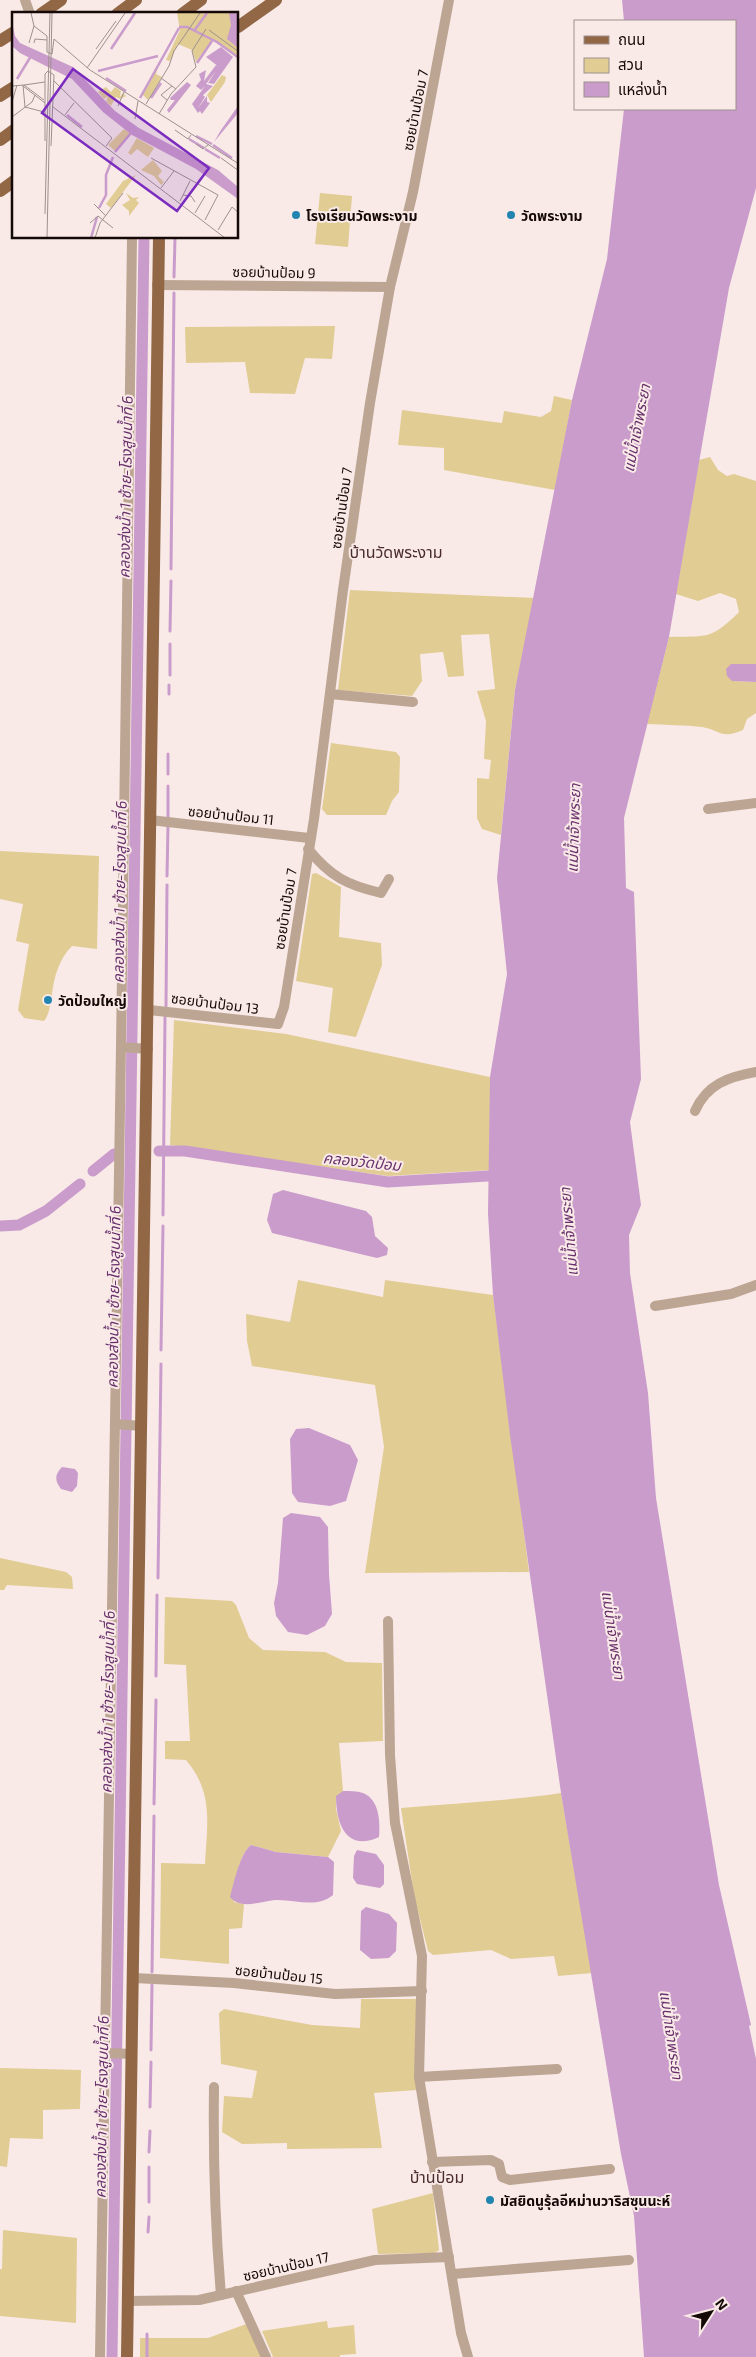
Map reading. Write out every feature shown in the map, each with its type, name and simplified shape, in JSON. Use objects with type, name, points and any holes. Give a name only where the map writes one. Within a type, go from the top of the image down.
[{"type":"main road","points":[[44,12],[62,0]]},
{"type":"main road","points":[[119,12],[136,0]]},
{"type":"main road","points":[[185,12],[202,0]]},
{"type":"main road","points":[[239,26],[276,0]]},
{"type":"main road","points":[[0,41],[12,33]]},
{"type":"main road","points":[[0,96],[12,88]]},
{"type":"main road","points":[[0,140],[12,131]]},
{"type":"main road","points":[[0,191],[12,182]]},
{"type":"main road","points":[[127,2357],[129,2054],[134,1978],[138,1426],[144,1049],[148,1010],[158,239]]},
{"type":"street","points":[[25,0],[29,12]]},
{"type":"street","name":"ซอยบ้านป้อม 7","points":[[278,1024],[284,1007],[309,838],[314,820],[343,590],[370,403],[390,287],[414,192],[449,0]]},
{"type":"street","points":[[100,2357],[110,2053],[117,1425],[124,1047],[132,239]]},
{"type":"street","name":"ซอยบ้านป้อม 9","points":[[157,285],[390,287]]},
{"type":"street","points":[[330,694],[413,702]]},
{"type":"street","points":[[708,809],[756,803]]},
{"type":"street","name":"ซอยบ้านป้อม 11","points":[[150,820],[309,838]]},
{"type":"street","points":[[308,849],[322,866],[349,884],[381,893],[389,879]]},
{"type":"street","name":"ซอยบ้านป้อม 13","points":[[148,1010],[278,1024]]},
{"type":"street","points":[[124,1047],[144,1049]]},
{"type":"street","points":[[694,1111],[700,1099],[723,1080],[756,1072]]},
{"type":"street","points":[[655,1306],[731,1294],[756,1285]]},
{"type":"street","points":[[117,1425],[138,1426]]},
{"type":"street","points":[[388,1621],[390,1755],[395,1823],[422,1956],[420,2077],[432,2162],[453,2274],[461,2333],[468,2357]]},
{"type":"street","name":"ซอยบ้านป้อม 15","points":[[134,1978],[234,1983],[335,1994],[422,1991]]},
{"type":"street","points":[[110,2053],[129,2054]]},
{"type":"street","points":[[420,2077],[557,2069]]},
{"type":"street","points":[[214,2087],[213,2166],[221,2295]]},
{"type":"street","points":[[432,2162],[491,2160],[499,2164],[502,2177],[510,2180],[610,2168]]},
{"type":"street","name":"ซอยบ้านป้อม 17","points":[[128,2301],[199,2300],[375,2260],[450,2257]]},
{"type":"street","points":[[453,2274],[629,2260]]},
{"type":"street","points":[[236,2291],[266,2357]]},
{"type":"green space","points":[[320,193],[352,196],[348,247],[315,244]]},
{"type":"green space","points":[[335,326],[332,359],[305,358],[295,394],[250,393],[245,362],[186,363],[185,327]]},
{"type":"green space","points":[[554,396],[572,400],[555,490],[444,470],[444,448],[398,445],[402,410],[502,423],[504,411],[541,417],[551,411]]},
{"type":"green space","points":[[710,457],[718,470],[727,476],[734,474],[756,481],[756,664],[731,664],[732,681],[756,682],[756,713],[747,719],[743,730],[730,734],[702,727],[647,724],[669,637],[708,635],[722,628],[739,612],[736,599],[720,593],[698,601],[676,594],[699,460]]},
{"type":"green space","points":[[350,590],[535,598],[515,690],[501,835],[482,829],[477,818],[477,778],[489,779],[491,760],[484,759],[486,721],[477,691],[495,689],[489,634],[461,635],[464,676],[448,677],[443,652],[420,654],[422,681],[412,696],[338,690]]},
{"type":"green space","points":[[331,743],[396,752],[400,757],[399,792],[392,801],[386,815],[327,815],[322,809]]},
{"type":"green space","points":[[0,851],[99,856],[97,949],[72,946],[67,951],[54,981],[49,1012],[44,1021],[24,1018],[18,1010],[29,944],[16,941],[23,904],[0,899]]},
{"type":"green space","points":[[316,873],[341,887],[339,937],[381,943],[382,965],[356,1037],[328,1032],[333,988],[296,981],[312,874]]},
{"type":"green space","points":[[174,1020],[286,1034],[490,1077],[490,1170],[388,1176],[170,1145]]},
{"type":"green space","points":[[298,1280],[383,1297],[385,1280],[493,1295],[529,1572],[365,1573],[384,1447],[375,1385],[252,1366],[247,1341],[246,1314],[290,1322]]},
{"type":"green space","points":[[0,1558],[66,1572],[72,1577],[73,1589],[7,1585],[4,1590],[0,1590]]},
{"type":"green space","points":[[165,1597],[232,1601],[236,1605],[249,1638],[263,1650],[325,1652],[346,1662],[382,1663],[383,1741],[339,1743],[343,1791],[336,1797],[336,1809],[341,1831],[328,1857],[276,1852],[251,1845],[246,1850],[238,1871],[234,1902],[244,1904],[242,1928],[229,1929],[229,1964],[160,1958],[161,1863],[205,1864],[207,1822],[205,1797],[195,1772],[186,1760],[165,1759],[165,1741],[190,1741],[186,1665],[164,1664]]},
{"type":"green space","points":[[561,1793],[592,1973],[558,1976],[554,1956],[511,1959],[491,1950],[433,1955],[428,1951],[414,1895],[401,1808]]},
{"type":"green space","points":[[361,1999],[418,1999],[417,2090],[374,2093],[382,2148],[287,2149],[287,2143],[242,2144],[222,2132],[224,2096],[252,2098],[257,2071],[221,2064],[219,2013],[224,2009],[312,2025],[360,2028]]},
{"type":"green space","points":[[0,2068],[81,2070],[80,2109],[43,2110],[43,2139],[10,2138],[7,2167],[0,2166]]},
{"type":"green space","points":[[433,2193],[439,2250],[435,2253],[378,2254],[372,2209]]},
{"type":"green space","points":[[3,2230],[77,2238],[76,2323],[0,2316],[0,2269],[2,2269]]},
{"type":"green space","points":[[327,2321],[328,2328],[354,2325],[356,2354],[340,2355],[340,2357],[273,2357],[262,2331]]},
{"type":"green space","points":[[249,2323],[264,2357],[140,2357],[140,2338],[208,2338]]},
{"type":"water","name":"แม่น้ำเจ้าพระยา","points":[[622,0],[756,0],[756,188],[729,288],[669,637],[624,818],[626,888],[634,892],[641,1079],[630,1122],[641,1205],[629,1235],[630,1273],[648,1393],[656,1498],[719,1885],[751,2025],[749,2026],[756,2059],[756,2357],[644,2357],[634,2216],[621,2154],[561,1793],[510,1435],[493,1295],[488,1214],[490,1077],[507,974],[497,878],[515,690],[572,400],[607,259],[624,110],[736,110],[736,20],[624,20]]},
{"type":"water","points":[[731,664],[756,664],[756,682],[732,681],[727,676],[726,669]]},
{"type":"water","points":[[283,1190],[366,1211],[372,1217],[375,1236],[388,1248],[387,1255],[377,1258],[272,1233],[267,1220],[273,1194]]},
{"type":"water","points":[[309,1428],[350,1445],[358,1460],[346,1501],[330,1506],[298,1502],[292,1493],[290,1439],[296,1429]]},
{"type":"water","points":[[62,1467],[75,1469],[78,1473],[77,1486],[72,1492],[61,1489],[56,1478]]},
{"type":"water","points":[[291,1513],[320,1517],[328,1527],[332,1614],[325,1626],[307,1635],[288,1632],[276,1616],[274,1603],[278,1583],[283,1518]]},
{"type":"water","points":[[343,1791],[363,1793],[373,1801],[378,1812],[379,1837],[368,1841],[358,1841],[345,1833],[336,1806],[336,1796]]},
{"type":"water","points":[[251,1845],[276,1852],[328,1857],[334,1862],[333,1895],[320,1902],[275,1900],[241,1904],[236,1902],[230,1897],[233,1884],[241,1861]]},
{"type":"water","points":[[357,1850],[376,1854],[384,1865],[384,1884],[380,1888],[357,1884],[353,1878],[354,1856]]},
{"type":"water","points":[[366,1907],[389,1914],[397,1923],[396,1951],[389,1958],[371,1959],[360,1950],[361,1911]]},
{"type":"waterway","name":"คลองส่งน้ำ 1 ซ้าย-โรงสูบน้ำที่ 6","points":[[112,2357],[144,239]]},
{"type":"waterway","points":[[174,277],[175,239]]},
{"type":"waterway","points":[[171,569],[174,293]]},
{"type":"waterway","points":[[170,631],[171,581]]},
{"type":"waterway","points":[[170,644],[170,675]]},
{"type":"waterway","points":[[169,685],[169,694]]},
{"type":"waterway","points":[[168,754],[168,774]]},
{"type":"waterway","points":[[168,786],[168,818]]},
{"type":"waterway","points":[[167,876],[168,826]]},
{"type":"waterway","points":[[166,1006],[167,885]]},
{"type":"waterway","points":[[163,1215],[165,1017]]},
{"type":"waterway","name":"คลองวัดป้อม","points":[[159,1151],[185,1151],[388,1182],[504,1175]]},
{"type":"waterway","name":"คลองวัดป้อม","points":[[93,1171],[114,1154]]},
{"type":"waterway","name":"คลองวัดป้อม","points":[[0,1226],[19,1225],[46,1211],[80,1184]]},
{"type":"waterway","points":[[161,1350],[163,1226]]},
{"type":"waterway","points":[[158,1578],[161,1364]]},
{"type":"waterway","points":[[156,1676],[157,1595]]},
{"type":"waterway","points":[[154,1804],[156,1700]]},
{"type":"waterway","points":[[152,1972],[154,1816]]},
{"type":"waterway","points":[[151,2050],[152,1985]]},
{"type":"waterway","points":[[150,2107],[151,2062]]},
{"type":"waterway","points":[[149,2152],[150,2131]]},
{"type":"waterway","points":[[149,2167],[149,2202]]},
{"type":"waterway","points":[[148,2232],[149,2217]]},
{"type":"waterway","points":[[147,2334],[147,2357]]},
{"type":"place","name":"โรงเรียนวัดพระงาม","points":[[296,215]]},
{"type":"place","name":"วัดพระงาม","points":[[511,215]]},
{"type":"place","name":"วัดป้อมใหญ่","points":[[48,1000]]},
{"type":"place","name":"มัสยิดนูรุ้ลอีหม่านวาริสซุนนะห์","points":[[490,2200]]},
{"type":"district","name":"บ้านวัดพระงาม","points":[[396,551]]},
{"type":"district","name":"บ้านป้อม","points":[[437,2176]]}]
